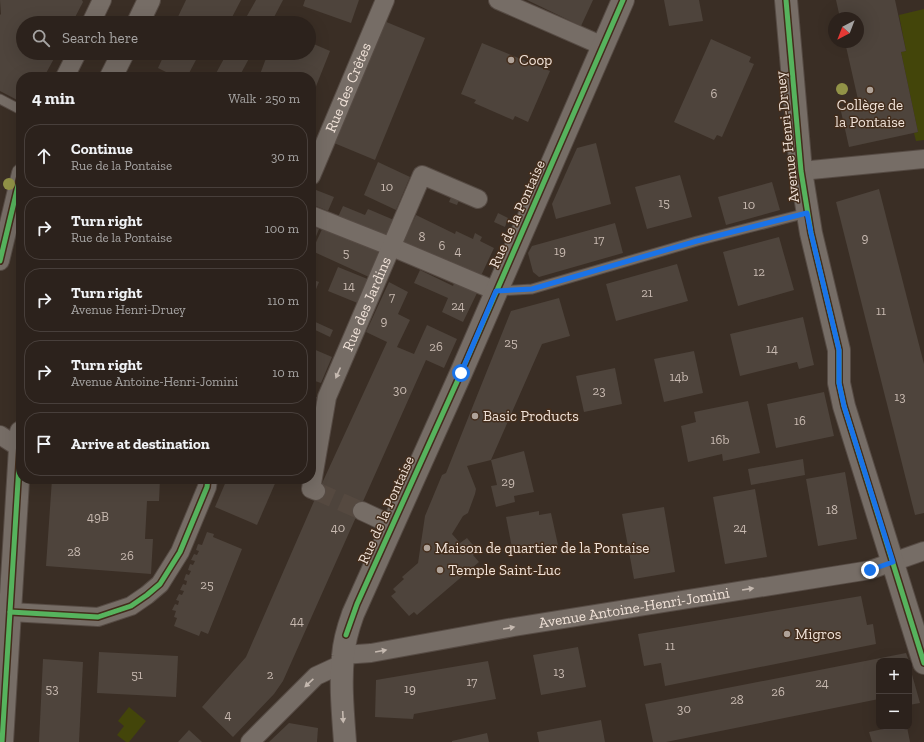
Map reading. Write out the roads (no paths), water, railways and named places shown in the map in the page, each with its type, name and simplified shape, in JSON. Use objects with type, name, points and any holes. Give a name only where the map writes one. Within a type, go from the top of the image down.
[{"type":"street","points":[[94,16],[102,0]]},
{"type":"street","points":[[141,16],[149,0]]},
{"type":"street","name":"Rue des Crêtes","points":[[316,164],[385,0]]},
{"type":"street","points":[[498,0],[603,46]]},
{"type":"street","name":"Rue de la Pontaise","points":[[345,742],[342,660],[346,635],[353,614],[461,373],[623,0]]},
{"type":"street","name":"Avenue Henri-Druey","points":[[786,0],[801,171],[811,233],[839,350],[839,383],[844,406],[924,663]]},
{"type":"street","points":[[68,72],[74,60]]},
{"type":"street","points":[[114,72],[120,60]]},
{"type":"street","points":[[801,171],[924,159]]},
{"type":"street","name":"Rue des Jardins","points":[[316,460],[327,397],[422,175],[478,198]]},
{"type":"street","points":[[0,261],[16,194]]},
{"type":"street","points":[[316,217],[496,291]]},
{"type":"street","points":[[0,435],[16,439]]},
{"type":"street","points":[[2,742],[17,484]]},
{"type":"street","points":[[10,612],[98,617],[131,606],[148,595],[160,584],[180,552],[207,484]]},
{"type":"street","name":"Rue des Jardins","points":[[312,484],[311,489],[316,491]]},
{"type":"street","points":[[362,511],[392,525]]},
{"type":"street","name":"Avenue Antoine-Henri-Jomini","points":[[342,660],[371,653],[521,626],[870,570],[924,551]]},
{"type":"street","points":[[250,742],[316,676],[342,660]]},
{"type":"lane","points":[[0,99],[16,107]]},
{"type":"lane","name":"Rue de la Pontaise","points":[[496,291],[532,289],[697,241],[807,213]]},
{"type":"tunnel","points":[[316,491],[362,511]]},
{"type":"place","name":"Coop","points":[[511,60]]},
{"type":"place","name":"Collège de la Pontaise","points":[[870,90]]},
{"type":"place","name":"Basic Products","points":[[475,416]]},
{"type":"place","name":"Maison de quartier de la Pontaise","points":[[427,548]]},
{"type":"place","name":"Temple Saint-Luc","points":[[440,570]]},
{"type":"place","name":"Migros","points":[[787,634]]}]
